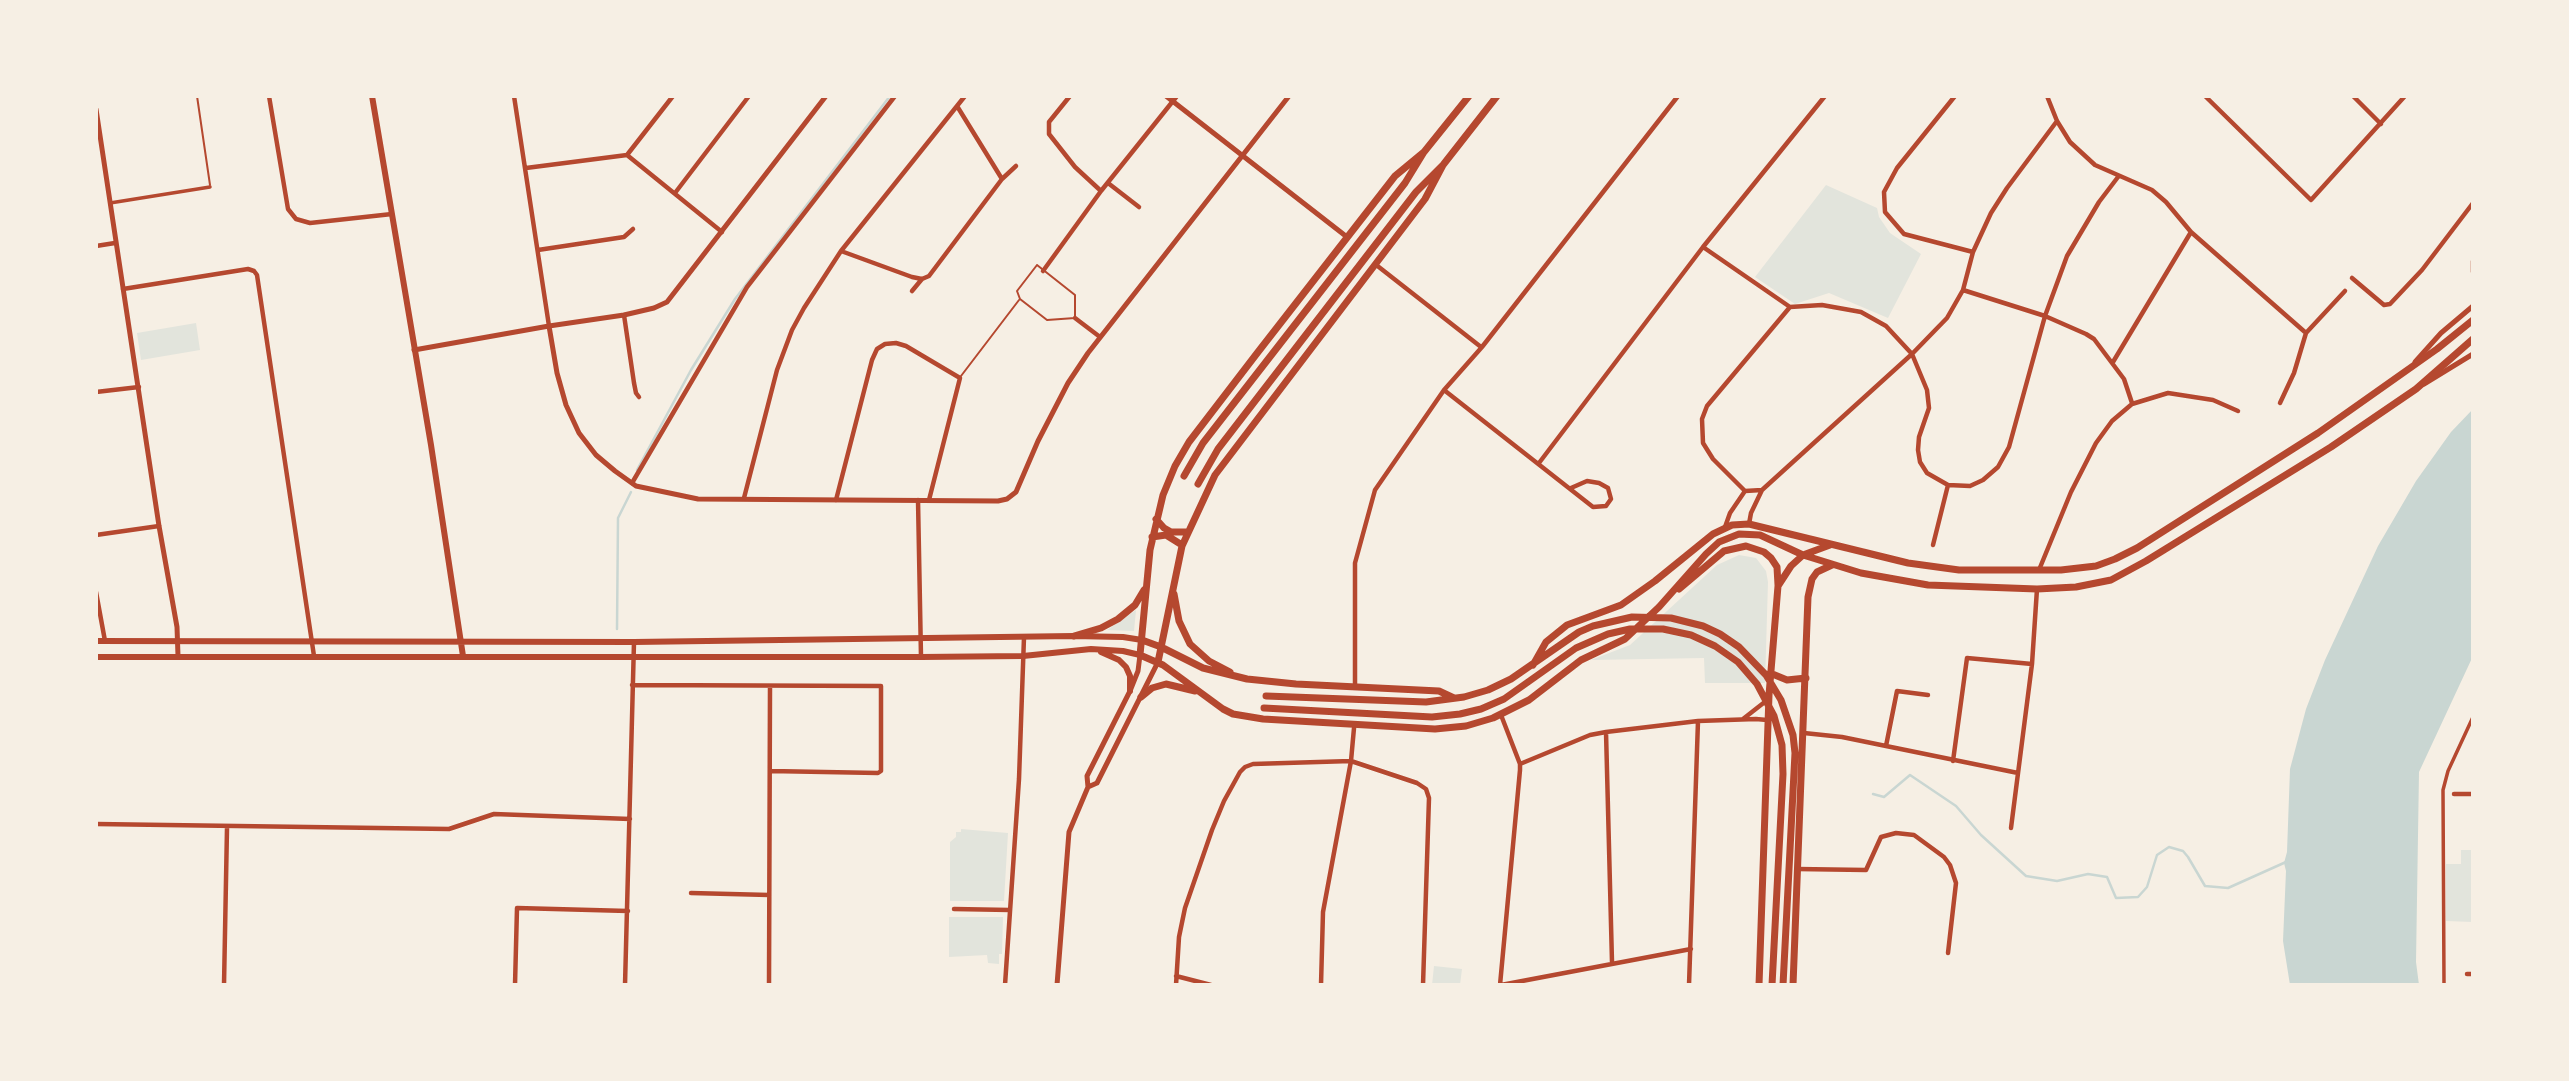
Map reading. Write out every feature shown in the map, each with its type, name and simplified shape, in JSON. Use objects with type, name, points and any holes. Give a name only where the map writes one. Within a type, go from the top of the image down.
[{"type":"main road","points":[[372,96],[463,656]]},
{"type":"main road","points":[[1184,476],[1203,443],[1405,183],[1424,152],[1469,96]]},
{"type":"main road","points":[[1198,484],[1218,449],[1416,192],[1443,165],[1497,96]]},
{"type":"main road","points":[[1140,655],[1146,586],[1156,519],[1169,479],[1189,442],[1395,176],[1424,152]]},
{"type":"main road","points":[[1158,662],[1182,545],[1223,462],[1425,199],[1443,165]]},
{"type":"main road","points":[[1532,665],[1546,642],[1567,625],[1626,602],[1725,527],[1749,524],[1908,563],[1959,570],[2061,570],[2096,566],[2137,548],[2318,433],[2402,375],[2473,320]]},
{"type":"main road","points":[[1659,607],[1706,554],[1730,537],[1746,533],[1760,535],[1832,565],[1928,585],[2036,589],[2094,585],[2110,580],[2332,447],[2416,389],[2473,339]]},
{"type":"main road","points":[[1156,519],[1171,532],[1187,532]]},
{"type":"main road","points":[[1152,537],[1171,536],[1182,545]]},
{"type":"main road","points":[[1778,586],[1791,566],[1803,555],[1830,544]]},
{"type":"main road","points":[[96,657],[921,657],[1023,656],[1096,649],[1140,655],[1158,662],[1223,709],[1233,713],[1279,720],[1435,729],[1466,726],[1501,715],[1529,700],[1581,660],[1622,641],[1724,551],[1736,547],[1755,548],[1771,558],[1777,567],[1778,586],[1770,673],[1759,985]]},
{"type":"main road","points":[[1793,985],[1809,588],[1817,572],[1832,565]]},
{"type":"main road","points":[[1173,579],[1176,612],[1190,643],[1209,662],[1247,679]]},
{"type":"main road","points":[[1074,636],[1101,628],[1121,617],[1138,601],[1146,586]]},
{"type":"main road","points":[[1266,696],[1426,702],[1455,698],[1496,687],[1576,634],[1593,626],[1632,617],[1660,616],[1688,621],[1720,634],[1740,647],[1766,675],[1785,710],[1795,745],[1783,985]]},
{"type":"main road","points":[[1264,708],[1432,717],[1460,714],[1504,699],[1582,645],[1604,635],[1630,629],[1658,628],[1691,635],[1721,649],[1744,668],[1757,684],[1774,716],[1782,745],[1772,985]]},
{"type":"main road","points":[[96,641],[634,642],[1123,637],[1161,647],[1203,668],[1247,679],[1439,691],[1455,698]]},
{"type":"main road","points":[[1096,649],[1124,664],[1129,673],[1130,691]]},
{"type":"main road","points":[[1770,673],[1787,680],[1806,678]]},
{"type":"main road","points":[[1141,697],[1152,688],[1166,684],[1179,685],[1204,695]]},
{"type":"main road","points":[[1764,828],[1799,828]]},
{"type":"street","points":[[269,96],[288,209],[296,219],[310,223],[392,214]]},
{"type":"street","points":[[514,96],[557,373],[566,405],[579,433],[596,455],[632,483],[698,499],[998,501],[1007,499],[1016,492],[1038,441],[1068,383],[1100,337],[1289,96]]},
{"type":"street","points":[[526,169],[627,155],[673,96]]},
{"type":"street","points":[[674,193],[749,96]]},
{"type":"street","points":[[414,350],[624,315],[667,302],[826,96]]},
{"type":"street","points":[[632,483],[747,288],[895,96]]},
{"type":"street","points":[[744,498],[777,370],[792,330],[841,251],[965,96]]},
{"type":"street","points":[[1070,96],[1049,122],[1049,134],[1075,167],[1101,191]]},
{"type":"street","points":[[1166,96],[1175,99],[1347,237]]},
{"type":"street","points":[[1355,687],[1355,563],[1375,490],[1444,390],[1482,347],[1678,96]]},
{"type":"street","points":[[1539,463],[1703,247],[1825,96]]},
{"type":"street","points":[[1955,96],[1897,168],[1884,192],[1885,212],[1905,234],[1973,252]]},
{"type":"street","points":[[2047,96],[2057,121],[2070,142],[2095,165],[2152,190],[2191,232],[2306,333]]},
{"type":"street","points":[[2205,96],[2311,200],[2405,96]]},
{"type":"street","points":[[2353,96],[2381,124]]},
{"type":"street","points":[[1044,271],[1101,191],[1175,99]]},
{"type":"street","points":[[957,106],[1002,180]]},
{"type":"street","points":[[96,109],[178,640],[178,656]]},
{"type":"street","points":[[1749,524],[1762,490],[1912,354],[1947,318],[1963,290],[1973,252],[1991,213],[2057,121]]},
{"type":"street","points":[[627,155],[722,232]]},
{"type":"street","points":[[912,291],[922,279],[929,276],[1002,180],[1016,166]]},
{"type":"street","points":[[1703,247],[1790,307],[1822,305],[1861,312],[1886,326],[1912,354],[1927,390],[1929,408],[1917,450],[1920,462],[1927,473],[1948,485],[1970,485],[1983,480],[1998,467],[2009,447],[2045,316],[2063,266],[2082,228],[2118,177]]},
{"type":"street","points":[[1108,183],[1139,207]]},
{"type":"street","points":[[110,203],[210,187]]},
{"type":"street","points":[[2352,278],[2384,305],[2390,304],[2421,270],[2473,203]]},
{"type":"street","points":[[538,250],[624,237],[633,229]]},
{"type":"street","points":[[2113,362],[2191,232]]},
{"type":"street","points":[[96,246],[115,243]]},
{"type":"street","points":[[841,251],[922,279]]},
{"type":"street","points":[[2473,261],[2473,272]]},
{"type":"street","points":[[1374,263],[1482,347]]},
{"type":"street","points":[[122,289],[248,269],[257,275],[314,656]]},
{"type":"street","points":[[1963,290],[2045,316],[2094,339],[2124,379],[2132,404]]},
{"type":"street","points":[[2280,403],[2294,373],[2306,333],[2345,291]]},
{"type":"street","points":[[2402,375],[2441,333],[2473,306]]},
{"type":"street","points":[[1762,490],[1745,491],[1713,459],[1703,443],[1702,419],[1707,406],[1790,307]]},
{"type":"street","points":[[624,315],[634,383],[639,397]]},
{"type":"street","points":[[1075,318],[1100,337]]},
{"type":"street","points":[[836,500],[872,360],[877,349],[885,344],[896,343],[906,346],[960,378],[929,500]]},
{"type":"street","points":[[2416,389],[2473,354]]},
{"type":"street","points":[[96,392],[139,387]]},
{"type":"street","points":[[1444,390],[1594,507],[1606,506],[1611,499],[1608,488],[1599,483],[1587,481],[1571,488]]},
{"type":"street","points":[[2039,570],[2071,492],[2096,443],[2112,421],[2132,404],[2168,393],[2213,400],[2238,411]]},
{"type":"street","points":[[1933,545],[1948,485]]},
{"type":"street","points":[[1725,527],[1730,513],[1745,491]]},
{"type":"street","points":[[918,500],[921,657]]},
{"type":"street","points":[[96,535],[159,526]]},
{"type":"street","points":[[2011,828],[2032,664],[2036,589]]},
{"type":"street","points":[[96,592],[105,641]]},
{"type":"street","points":[[1004,985],[1019,779],[1024,637]]},
{"type":"street","points":[[625,985],[634,642]]},
{"type":"street","points":[[1057,985],[1067,843],[1071,825],[1088,787],[1087,776],[1130,691],[1140,655]]},
{"type":"street","points":[[1953,761],[1967,658],[2032,664]]},
{"type":"street","points":[[1088,787],[1097,783],[1158,662]]},
{"type":"street","points":[[632,685],[881,686],[881,771],[770,771]]},
{"type":"street","points":[[769,985],[770,686]]},
{"type":"street","points":[[1886,746],[1897,691],[1928,695]]},
{"type":"street","points":[[1742,720],[1769,698]]},
{"type":"street","points":[[1501,715],[1520,764],[1501,985],[1691,949]]},
{"type":"street","points":[[2444,985],[2444,787],[2448,771],[2473,717]]},
{"type":"street","points":[[1520,764],[1590,735],[1605,732],[1698,721],[1768,720]]},
{"type":"street","points":[[1689,985],[1698,721]]},
{"type":"street","points":[[1321,985],[1323,912],[1354,728]]},
{"type":"street","points":[[1605,732],[1612,962]]},
{"type":"street","points":[[1804,733],[1842,737],[2018,774]]},
{"type":"street","points":[[1176,985],[1179,937],[1198,865],[1224,801],[1240,772],[1245,766],[1253,764],[1350,761],[1417,783],[1426,789],[1429,798],[1423,985]]},
{"type":"street","points":[[2454,794],[2473,794]]},
{"type":"street","points":[[96,824],[227,828],[449,829],[494,814],[629,819]]},
{"type":"street","points":[[224,985],[227,828]]},
{"type":"street","points":[[1797,869],[1866,870],[1881,837],[1896,833],[1914,835],[1944,857],[1956,883],[1948,953]]},
{"type":"street","points":[[691,893],[769,895]]},
{"type":"street","points":[[515,985],[517,908],[628,911]]},
{"type":"street","points":[[954,909],[1010,910]]},
{"type":"street","points":[[1176,976],[1211,985]]},
{"type":"lane","points":[[197,96],[210,187]]},
{"type":"lane","points":[[1037,265],[1075,295],[1075,318],[1047,320],[1020,299],[1017,291],[1037,265]]},
{"type":"lane","points":[[960,378],[1020,299]]},
{"type":"shaded area","points":[[1826,185],[1877,208],[1879,217],[1890,233],[1921,254],[1888,318],[1829,293],[1795,304],[1755,277]]},
{"type":"shaded area","points":[[196,323],[200,350],[141,360],[137,333]]},
{"type":"shaded area","points":[[2473,409],[2473,656],[2419,772],[2416,962],[2419,985],[2290,985],[2283,941],[2286,871],[2284,863],[2287,852],[2290,769],[2306,709],[2325,660],[2378,546],[2416,481],[2451,432]]},
{"type":"shaded area","points":[[1739,555],[1756,558],[1766,571],[1765,683],[1705,683],[1704,658],[1591,660],[1630,645],[1717,565]]},
{"type":"shaded area","points":[[1136,610],[1134,631],[1107,630]]},
{"type":"shaded area","points":[[961,829],[1008,833],[1004,901],[950,901],[950,842]]},
{"type":"shaded area","points":[[2461,850],[2473,850],[2473,922],[2446,921],[2446,864],[2461,864]]},
{"type":"shaded area","points":[[949,917],[1003,917],[1002,954],[999,954],[999,964],[988,963],[987,955],[949,957]]},
{"type":"shaded area","points":[[1434,966],[1462,969],[1460,985],[1432,985]]},
{"type":"waterway","points":[[637,470],[691,370],[735,299],[890,96]]},
{"type":"waterway","points":[[617,629],[618,518],[631,492]]},
{"type":"waterway","points":[[1873,794],[1884,797],[1910,775],[1956,806],[1981,835],[2026,876],[2057,881],[2088,874],[2107,877],[2116,898],[2138,897],[2147,887],[2157,855],[2169,847],[2183,851],[2205,886],[2228,888],[2286,862]]}]
